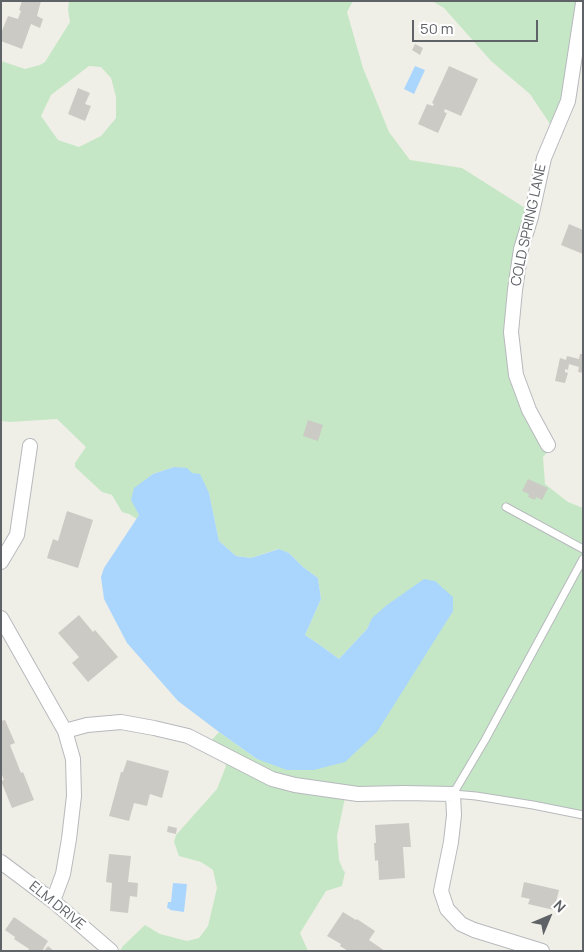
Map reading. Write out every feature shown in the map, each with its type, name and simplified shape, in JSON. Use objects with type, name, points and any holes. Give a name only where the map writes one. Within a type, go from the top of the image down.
[{"type":"street","name":"COLD SPRING LANE","points":[[548,445],[529,410],[516,375],[511,332],[521,249],[531,217],[544,158],[568,101],[583,3]]},
{"type":"street","points":[[1,562],[17,535],[30,446]]},
{"type":"street","points":[[1,618],[65,731],[73,759],[74,796],[69,838],[63,874],[53,901]]},
{"type":"street","points":[[65,731],[87,725],[121,722],[188,736],[272,780],[295,785],[358,794],[453,794],[454,815],[451,842],[441,891],[447,909],[460,924],[542,951]]},
{"type":"street","name":"ELM DRIVE","points":[[1,862],[53,901],[111,951]]},
{"type":"lane","points":[[506,507],[583,549]]},
{"type":"lane","points":[[583,559],[453,794],[533,805],[583,815]]},
{"type":"green space","points":[[69,1],[353,1],[347,12],[363,68],[389,132],[410,160],[462,168],[533,213],[520,253],[517,376],[552,447],[543,457],[545,484],[568,502],[583,508],[583,813],[469,794],[346,793],[337,836],[339,860],[345,872],[342,886],[326,891],[300,933],[308,951],[120,951],[145,925],[160,934],[187,941],[199,938],[208,926],[217,888],[213,870],[201,862],[179,856],[174,842],[176,835],[217,789],[226,766],[221,751],[209,743],[219,732],[257,759],[314,770],[372,618],[367,629],[339,659],[305,635],[321,599],[318,578],[289,553],[278,549],[251,558],[236,556],[219,541],[209,493],[192,473],[174,467],[153,474],[134,489],[139,515],[137,519],[122,512],[112,495],[102,492],[75,467],[75,463],[86,447],[57,419],[1,421],[1,61],[25,69],[45,62],[70,22]],"holes":[[[89,66],[101,67],[111,78],[116,97],[116,118],[101,136],[79,147],[58,140],[41,116],[51,95]]]},
{"type":"green space","points":[[432,1],[583,1],[556,133],[530,94],[491,61],[444,8]]},
{"type":"water","points":[[415,66],[425,70],[414,94],[404,89]]},
{"type":"water","points":[[174,467],[187,468],[192,473],[200,474],[209,493],[219,541],[236,556],[251,558],[279,549],[289,553],[318,578],[321,599],[305,635],[339,659],[367,629],[372,618],[424,579],[435,581],[453,597],[453,611],[377,732],[345,762],[314,770],[287,770],[257,759],[178,701],[127,643],[104,599],[101,577],[104,568],[139,515],[131,500],[134,488],[153,474]]},
{"type":"water","points":[[173,883],[187,884],[184,912],[167,908],[168,902],[171,902]]},
{"type":"building","points":[[22,1],[41,1],[37,16],[43,19],[40,28],[31,24],[22,49],[1,41],[1,33],[8,16],[18,19]]},
{"type":"building","points":[[415,44],[423,48],[420,55],[412,50]]},
{"type":"building","points":[[449,66],[478,79],[461,116],[445,109],[444,112],[447,113],[438,133],[418,124],[427,104],[433,106],[434,104],[432,103]]},
{"type":"building","points":[[78,88],[90,93],[85,104],[91,106],[85,121],[68,114]]},
{"type":"building","points":[[569,224],[583,230],[583,254],[561,245]]},
{"type":"building","points":[[580,354],[583,354],[583,373],[578,372],[579,367],[569,364],[568,370],[565,369],[565,372],[568,373],[565,383],[555,381],[560,358],[566,360],[567,356],[579,359]]},
{"type":"building","points":[[308,420],[323,425],[318,441],[303,436]]},
{"type":"building","points":[[528,479],[548,488],[542,500],[536,497],[535,500],[528,497],[529,494],[522,491]]},
{"type":"building","points":[[67,511],[93,520],[78,568],[47,558],[53,539],[58,541]]},
{"type":"building","points":[[79,615],[93,632],[95,630],[118,657],[88,682],[72,663],[79,657],[58,633]]},
{"type":"building","points":[[5,720],[15,743],[10,745],[34,800],[12,808],[1,781],[4,780],[1,772],[1,721]]},
{"type":"building","points":[[127,760],[169,771],[162,798],[150,794],[147,806],[134,803],[129,821],[109,816],[121,772],[123,772]]},
{"type":"building","points":[[409,823],[411,847],[403,847],[405,878],[379,880],[378,860],[375,861],[375,825]]},
{"type":"building","points":[[168,826],[177,828],[176,834],[167,832]]},
{"type":"building","points":[[109,854],[131,856],[128,882],[138,883],[137,897],[130,896],[128,913],[110,911],[112,883],[106,882]]},
{"type":"building","points":[[524,882],[559,890],[554,910],[528,904],[530,899],[521,897]]},
{"type":"building","points":[[343,912],[375,931],[369,940],[385,951],[348,951],[340,946],[341,944],[327,936]]},
{"type":"building","points":[[14,917],[48,941],[42,951],[28,951],[29,949],[5,930]]},
{"type":"building","points":[[48,946],[54,951],[44,951]]}]
